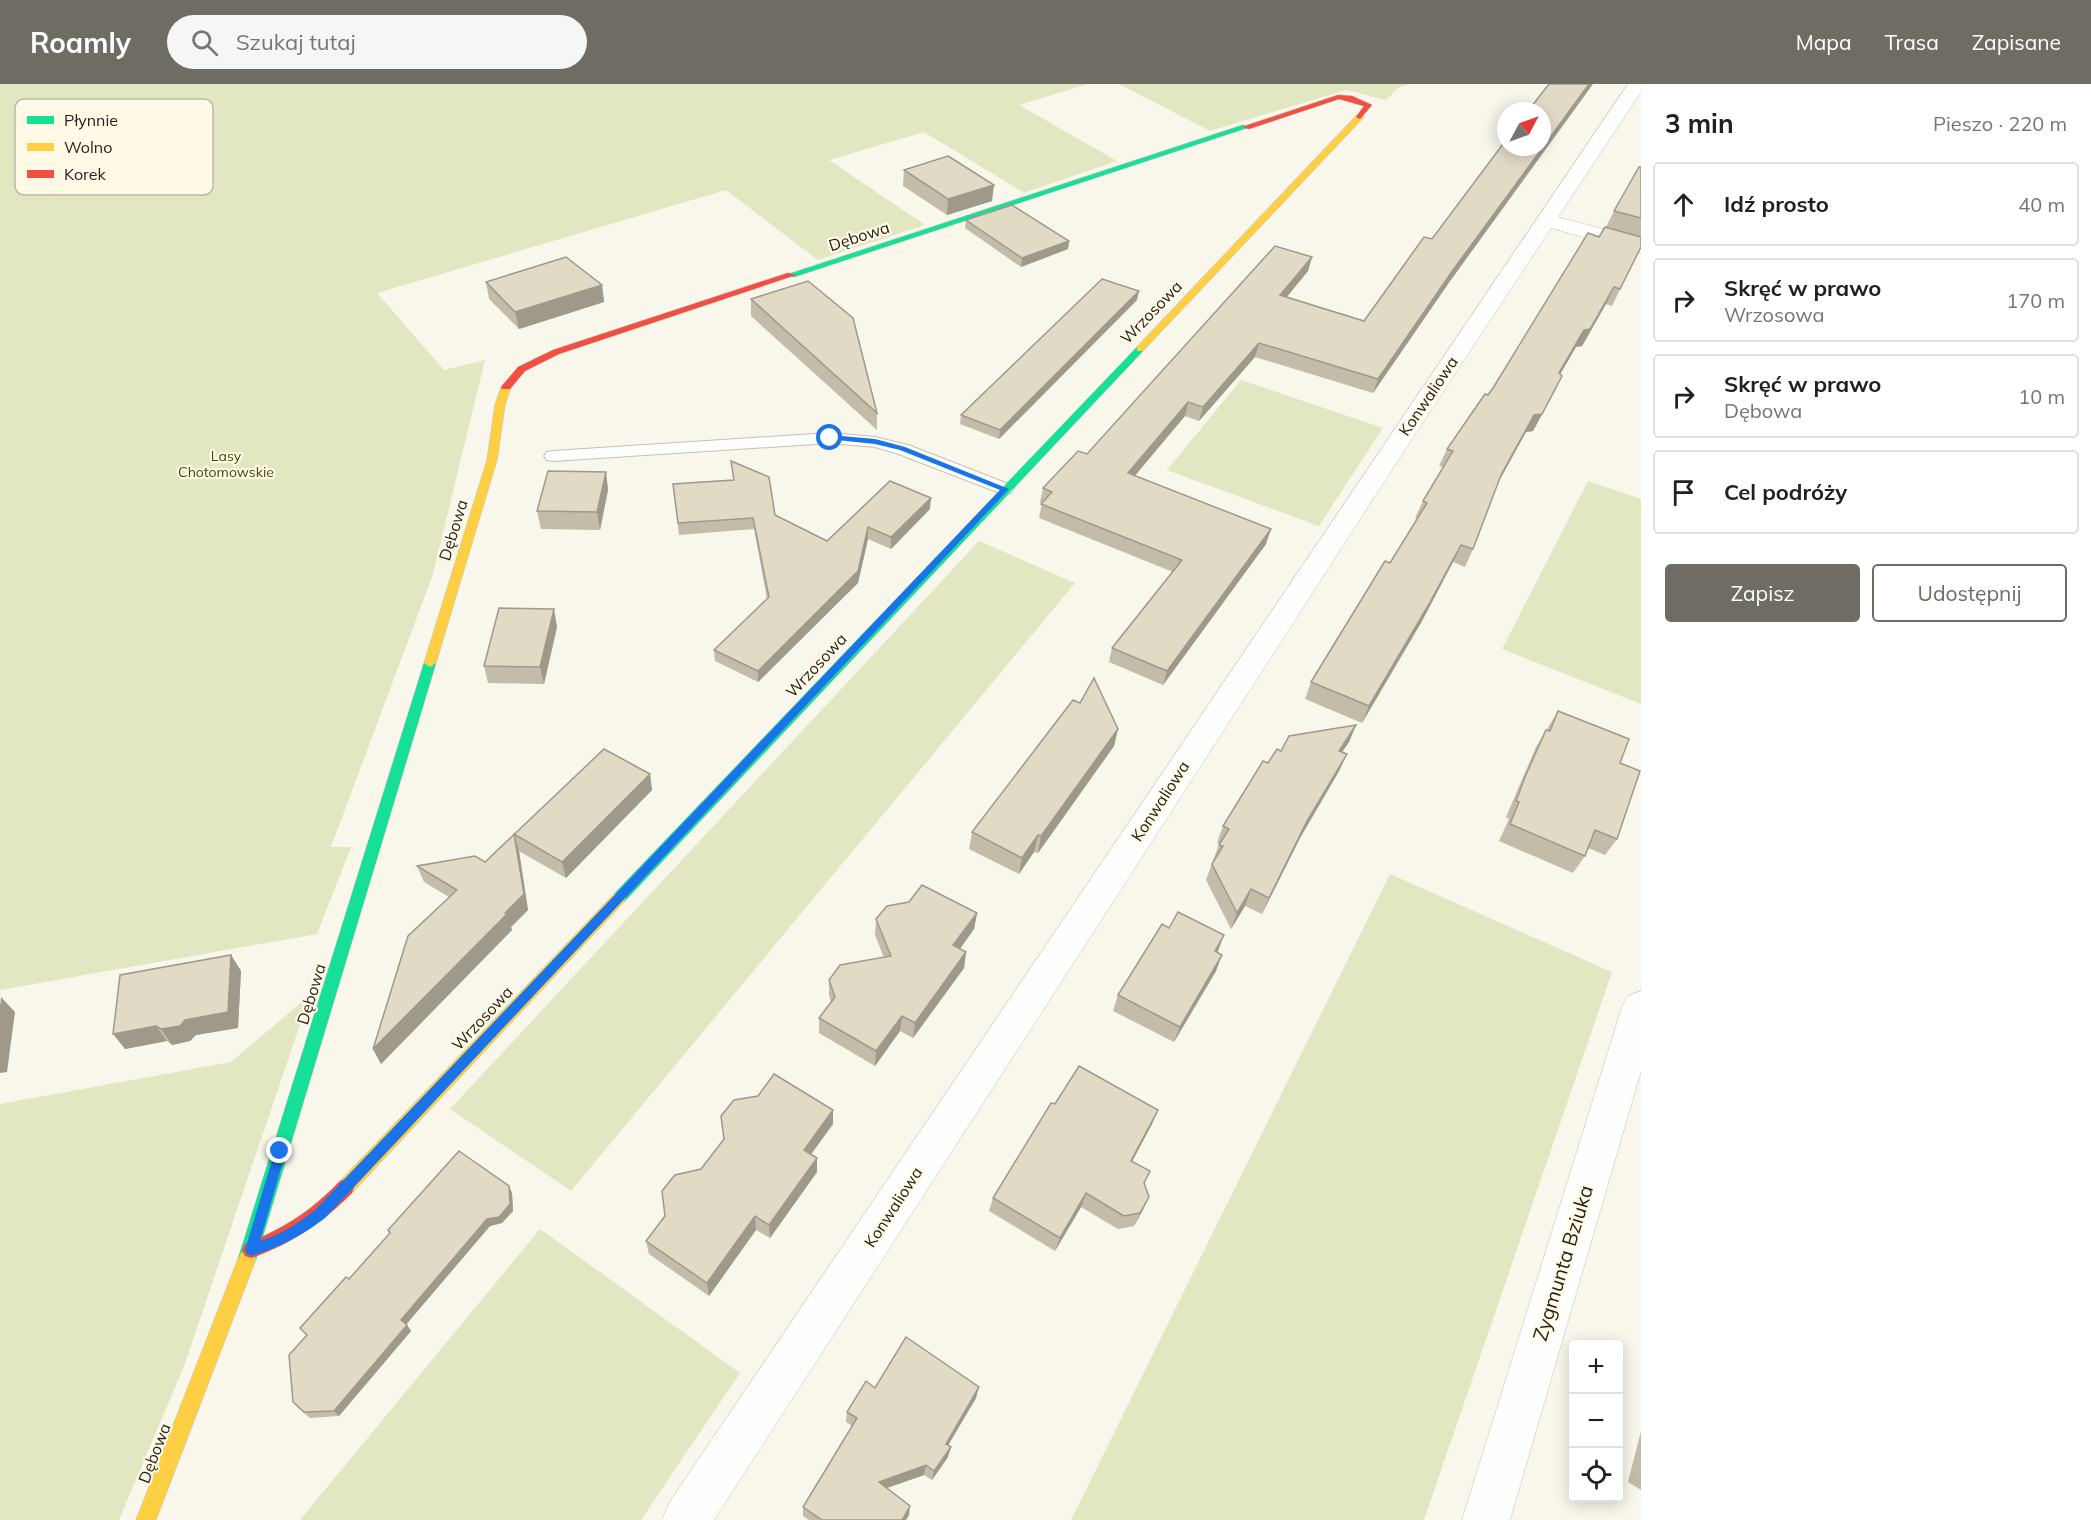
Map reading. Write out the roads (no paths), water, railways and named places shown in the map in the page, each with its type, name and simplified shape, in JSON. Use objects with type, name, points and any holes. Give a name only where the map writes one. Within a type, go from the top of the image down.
[{"type":"street","name":"Konwaliowa","points":[[686,1520],[1637,84]]},
{"type":"street","name":"Wrzosowa","points":[[251,1250],[278,1242],[300,1230],[320,1214],[1368,107],[1365,103],[1338,97]]},
{"type":"street","name":"Dębowa","points":[[146,1520],[251,1250],[492,460],[504,389],[511,376],[524,367],[556,352],[1338,97]]},
{"type":"street","points":[[1545,220],[1641,246]]},
{"type":"street","name":"Zygmunta Bziuka","points":[[1486,1520],[1641,1007]]},
{"type":"lane","points":[[553,456],[830,438],[855,439],[902,449],[1005,489]]},
{"type":"park label","name":"Lasy Chotomowskie","points":[[226,464]]}]
